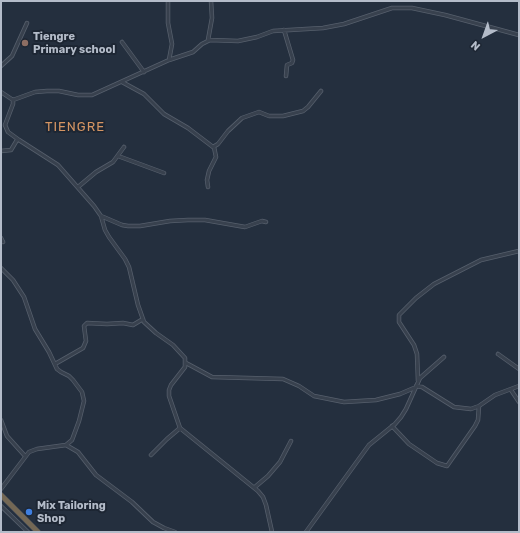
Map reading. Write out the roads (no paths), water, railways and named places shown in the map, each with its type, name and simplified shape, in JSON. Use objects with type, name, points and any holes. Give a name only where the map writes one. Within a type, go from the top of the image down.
[{"type":"highway","points":[[1,495],[38,532]]},
{"type":"street","points":[[168,1],[168,23],[172,44],[169,60]]},
{"type":"street","points":[[208,40],[212,18],[211,1]]},
{"type":"street","points":[[12,100],[35,92],[48,91],[59,91],[78,95],[92,95],[169,60],[193,52],[208,40],[238,40],[257,37],[272,31],[323,28],[344,24],[386,9],[398,7],[412,8],[446,15],[519,35]]},
{"type":"street","points":[[1,66],[12,56],[27,24]]},
{"type":"street","points":[[284,30],[293,60],[292,63],[287,65],[286,76]]},
{"type":"street","points":[[122,42],[144,72]]},
{"type":"street","points":[[122,82],[144,94],[164,114],[188,128],[210,146],[214,147]]},
{"type":"street","points":[[214,147],[242,118],[259,112],[268,116],[283,116],[303,111],[308,107],[320,91]]},
{"type":"street","points":[[1,92],[12,100]]},
{"type":"street","points":[[12,100],[13,104],[5,125],[8,132],[17,140],[58,164],[94,206],[101,216],[109,238],[125,259],[129,267],[143,319],[149,328],[179,350],[185,358],[186,363],[183,371],[171,385],[169,390],[169,396],[180,428],[255,488],[263,497],[272,532]]},
{"type":"street","points":[[1,151],[11,150],[17,140]]},
{"type":"street","points":[[78,187],[96,172],[113,162],[124,147]]},
{"type":"street","points":[[208,186],[210,171],[216,157],[214,147]]},
{"type":"street","points":[[118,156],[164,173]]},
{"type":"street","points":[[101,216],[128,226],[140,226],[170,221],[204,220],[245,227],[262,221],[266,222]]},
{"type":"street","points":[[1,238],[3,242]]},
{"type":"street","points":[[418,381],[418,360],[414,345],[398,319],[403,310],[434,284],[447,277],[481,260],[519,251]]},
{"type":"street","points":[[1,268],[13,280],[24,297],[35,329],[58,370],[73,380],[82,392],[84,399],[79,421],[72,440],[66,445],[32,450],[25,456],[1,489]]},
{"type":"street","points":[[55,364],[83,348],[86,341],[84,326],[87,323],[123,323],[133,325],[143,319]]},
{"type":"street","points":[[498,354],[519,369]]},
{"type":"street","points":[[306,532],[369,444],[401,417],[418,381],[428,370],[444,357]]},
{"type":"street","points":[[186,363],[212,377],[282,379],[295,384],[314,396],[344,402],[376,400],[400,394],[415,387],[422,387],[454,407],[471,409],[479,406],[495,395],[519,386]]},
{"type":"street","points":[[511,390],[519,402]]},
{"type":"street","points":[[392,426],[409,444],[437,463],[447,466],[475,426],[478,420],[479,406]]},
{"type":"street","points":[[1,420],[8,436],[25,456]]},
{"type":"street","points":[[151,455],[180,428]]},
{"type":"street","points":[[255,488],[280,462],[291,441]]},
{"type":"street","points":[[66,445],[78,452],[96,475],[132,502],[153,522],[175,532]]},
{"type":"street","points":[[1,506],[28,532]]},
{"type":"place","name":"Tiengre Primary school","points":[[25,43]]},
{"type":"place","name":"Mix Tailoring Shop","points":[[29,512]]},
{"type":"district","name":"TIENGRE","points":[[75,127]]}]
